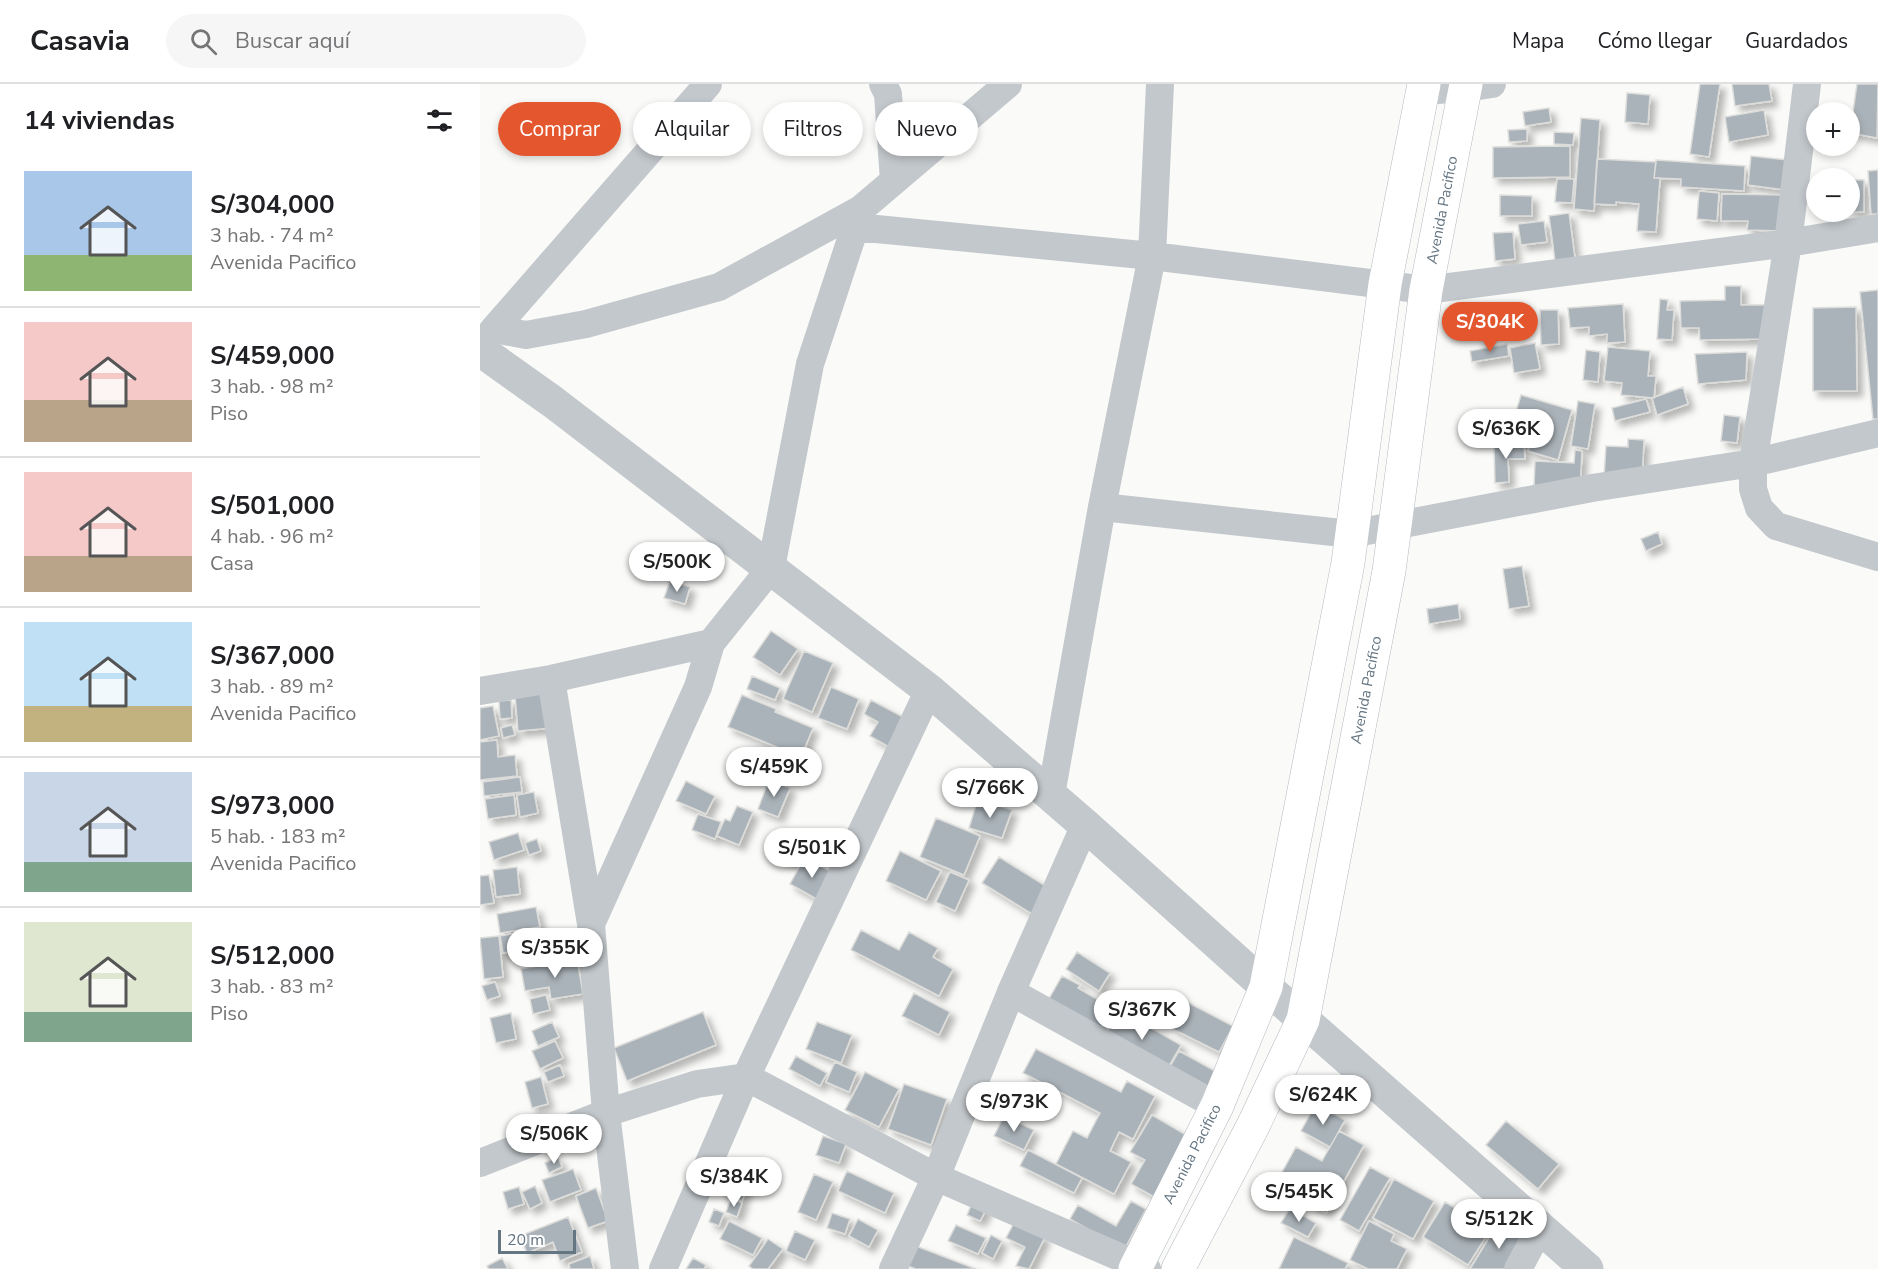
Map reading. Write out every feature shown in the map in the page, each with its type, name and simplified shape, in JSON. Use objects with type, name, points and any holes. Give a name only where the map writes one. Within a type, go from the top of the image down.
[{"type":"main road","name":"Avenida Pacifico","points":[[1178,1269],[1253,1126],[1303,1020],[1389,571],[1426,290],[1475,86]]},
{"type":"main road","name":"Avenida Pacifico","points":[[1140,1268],[1217,1106],[1266,987],[1348,563],[1385,284],[1423,88]]},
{"type":"street","points":[[485,342],[708,84]]},
{"type":"street","points":[[883,84],[888,94],[894,180]]},
{"type":"street","points":[[485,342],[586,324],[718,287],[859,218],[894,180],[1008,84]]},
{"type":"street","points":[[1051,795],[1101,507],[1152,256],[1160,84]]},
{"type":"street","points":[[1807,84],[1788,243],[1753,463],[1753,489],[1759,508],[1776,526],[1878,556]]},
{"type":"street","points":[[1423,88],[1475,86]]},
{"type":"street","points":[[859,218],[1426,290],[1788,243],[1878,228]]},
{"type":"street","points":[[591,924],[698,687],[711,643],[771,568],[810,364],[859,218]]},
{"type":"street","points":[[485,342],[553,402],[929,690],[1587,1269]]},
{"type":"street","points":[[1101,507],[1351,534],[1592,488],[1753,463],[1878,433]]},
{"type":"street","points":[[480,691],[551,679],[711,643]]},
{"type":"street","points":[[551,679],[591,924],[606,1113],[625,1269]]},
{"type":"street","points":[[663,1269],[746,1077],[929,690]]},
{"type":"street","points":[[893,1269],[936,1177],[1011,992],[1085,825]]},
{"type":"street","points":[[1011,992],[1217,1106]]},
{"type":"street","points":[[480,1164],[606,1113],[696,1084],[746,1077],[936,1177],[1140,1268]]},
{"type":"street","points":[[1518,1269],[1540,1228]]},
{"type":"building","points":[[1700,84],[1720,84],[1709,157],[1690,154]]},
{"type":"building","points":[[1732,84],[1769,84],[1772,101],[1735,106]]},
{"type":"building","points":[[1857,84],[1878,84],[1877,138],[1860,135],[1860,102],[1854,102]]},
{"type":"building","points":[[1627,93],[1650,95],[1648,124],[1625,122]]},
{"type":"building","points":[[1549,108],[1551,122],[1525,126],[1523,112]]},
{"type":"building","points":[[1764,110],[1768,135],[1729,142],[1725,117]]},
{"type":"building","points":[[1581,118],[1600,120],[1594,211],[1574,209]]},
{"type":"building","points":[[1527,129],[1527,141],[1509,142],[1508,130]]},
{"type":"building","points":[[1554,132],[1574,133],[1573,145],[1554,144]]},
{"type":"building","points":[[1570,146],[1570,177],[1493,178],[1493,147]]},
{"type":"building","points":[[1751,156],[1788,160],[1785,190],[1748,185]]},
{"type":"building","points":[[1597,159],[1656,162],[1654,178],[1660,178],[1656,232],[1637,231],[1639,204],[1616,202],[1616,205],[1594,204]]},
{"type":"building","points":[[1656,160],[1745,166],[1744,191],[1681,187],[1681,179],[1654,178]]},
{"type":"building","points":[[1878,170],[1878,214],[1871,214],[1868,171]]},
{"type":"building","points":[[1557,179],[1574,179],[1572,203],[1555,202]]},
{"type":"building","points":[[1860,180],[1864,180],[1864,212],[1860,212]]},
{"type":"building","points":[[1699,191],[1719,193],[1717,221],[1697,219]]},
{"type":"building","points":[[1722,194],[1785,195],[1784,231],[1747,230],[1748,221],[1721,221]]},
{"type":"building","points":[[1500,195],[1532,196],[1532,216],[1500,216]]},
{"type":"building","points":[[1569,213],[1576,266],[1556,268],[1549,216]]},
{"type":"building","points":[[1544,221],[1547,242],[1521,245],[1518,224]]},
{"type":"building","points":[[1513,232],[1515,259],[1495,261],[1493,233]]},
{"type":"building","points":[[1725,286],[1741,286],[1741,305],[1768,305],[1769,339],[1700,340],[1699,328],[1681,328],[1680,301],[1725,300]]},
{"type":"building","points":[[1878,290],[1878,419],[1873,419],[1860,292]]},
{"type":"building","points":[[1660,299],[1668,300],[1667,310],[1674,310],[1672,340],[1657,339]]},
{"type":"building","points":[[1623,304],[1625,342],[1607,343],[1607,334],[1589,336],[1589,327],[1570,328],[1568,308]]},
{"type":"building","points":[[1856,307],[1857,391],[1813,391],[1813,308]]},
{"type":"building","points":[[1540,310],[1558,310],[1559,344],[1541,345]]},
{"type":"building","points":[[1535,343],[1540,369],[1514,373],[1510,348]]},
{"type":"building","points":[[1507,344],[1509,356],[1472,362],[1470,351]]},
{"type":"building","points":[[1608,347],[1650,351],[1648,376],[1656,376],[1654,398],[1621,395],[1622,383],[1604,381]]},
{"type":"building","points":[[1586,350],[1600,352],[1598,382],[1583,380]]},
{"type":"building","points":[[1747,352],[1746,380],[1698,384],[1695,354]]},
{"type":"building","points":[[1683,387],[1688,404],[1657,415],[1652,398]]},
{"type":"building","points":[[1521,395],[1572,410],[1558,460],[1528,451],[1530,446],[1508,439]]},
{"type":"building","points":[[1646,399],[1650,412],[1615,421],[1612,408]]},
{"type":"building","points":[[1578,401],[1595,404],[1588,449],[1571,446]]},
{"type":"building","points":[[1724,415],[1740,417],[1737,443],[1721,441]]},
{"type":"building","points":[[1628,439],[1644,440],[1642,479],[1604,477],[1606,446],[1628,447]]},
{"type":"building","points":[[1524,445],[1525,459],[1508,459],[1509,482],[1495,483],[1494,446]]},
{"type":"building","points":[[1575,450],[1582,451],[1580,490],[1534,487],[1535,461],[1574,463]]},
{"type":"building","points":[[1658,532],[1662,544],[1646,551],[1641,539]]},
{"type":"building","points":[[671,554],[679,568],[666,574],[659,561]]},
{"type":"building","points":[[1522,566],[1529,606],[1509,609],[1503,569]]},
{"type":"building","points":[[670,581],[690,587],[685,604],[664,598]]},
{"type":"building","points":[[1458,604],[1460,619],[1429,624],[1427,609]]},
{"type":"building","points":[[771,631],[798,649],[780,675],[753,657]]},
{"type":"building","points":[[804,651],[833,663],[812,712],[783,699]]},
{"type":"building","points":[[752,676],[780,688],[775,700],[747,689]]},
{"type":"building","points":[[831,687],[859,699],[847,729],[818,718]]},
{"type":"building","points":[[549,691],[552,728],[518,731],[515,695]]},
{"type":"building","points":[[742,695],[813,728],[801,757],[728,727]]},
{"type":"building","points":[[511,700],[512,718],[500,719],[499,701]]},
{"type":"building","points":[[871,700],[905,718],[889,747],[870,736],[878,722],[864,714]]},
{"type":"building","points":[[493,706],[499,736],[480,740],[480,708]]},
{"type":"building","points":[[512,725],[515,735],[503,738],[501,728]]},
{"type":"building","points":[[497,740],[498,757],[515,755],[517,776],[480,780],[480,742]]},
{"type":"building","points":[[520,777],[522,792],[484,796],[483,782]]},
{"type":"building","points":[[769,780],[790,788],[778,817],[758,809]]},
{"type":"building","points":[[686,781],[715,796],[706,814],[676,801]]},
{"type":"building","points":[[534,792],[538,813],[520,817],[517,795]]},
{"type":"building","points":[[514,795],[516,815],[488,819],[485,799]]},
{"type":"building","points":[[978,799],[1012,810],[1002,838],[969,828]]},
{"type":"building","points":[[737,806],[753,812],[739,845],[717,836],[725,819],[730,821]]},
{"type":"building","points":[[698,814],[721,822],[715,839],[692,830]]},
{"type":"building","points":[[936,818],[980,836],[964,875],[920,857]]},
{"type":"building","points":[[776,830],[804,841],[796,863],[767,852]]},
{"type":"building","points":[[518,833],[524,850],[494,860],[489,842]]},
{"type":"building","points":[[537,839],[541,851],[529,855],[525,843]]},
{"type":"building","points":[[900,851],[941,871],[926,900],[886,881]]},
{"type":"building","points":[[805,857],[835,874],[820,901],[790,884]]},
{"type":"building","points":[[999,857],[1049,888],[1032,914],[982,883]]},
{"type":"building","points":[[517,867],[520,894],[496,897],[493,870]]},
{"type":"building","points":[[950,872],[969,880],[955,911],[936,902]]},
{"type":"building","points":[[489,875],[494,903],[480,905],[480,876]]},
{"type":"building","points":[[536,907],[540,927],[500,933],[497,914]]},
{"type":"building","points":[[534,930],[537,947],[503,953],[500,936]]},
{"type":"building","points":[[861,930],[899,950],[909,932],[938,948],[933,957],[953,969],[939,996],[851,950]]},
{"type":"building","points":[[499,936],[503,977],[484,979],[480,938]]},
{"type":"building","points":[[1077,952],[1110,973],[1099,991],[1066,969]]},
{"type":"building","points":[[577,959],[583,994],[551,999],[549,987],[525,991],[521,969]]},
{"type":"building","points":[[1062,976],[1080,985],[1078,988],[1112,1008],[1098,1033],[1046,1004]]},
{"type":"building","points":[[495,982],[500,996],[487,1000],[482,986]]},
{"type":"building","points":[[914,993],[950,1012],[939,1035],[902,1016]]},
{"type":"building","points":[[546,995],[550,1010],[533,1014],[530,999]]},
{"type":"building","points":[[1185,1001],[1233,1026],[1219,1052],[1171,1028]]},
{"type":"building","points":[[1119,1010],[1181,1045],[1166,1071],[1104,1036]]},
{"type":"building","points":[[703,1012],[716,1045],[627,1081],[614,1048]]},
{"type":"building","points":[[511,1013],[516,1039],[496,1043],[490,1018]]},
{"type":"building","points":[[552,1022],[559,1037],[538,1046],[532,1031]]},
{"type":"building","points":[[817,1022],[852,1035],[841,1063],[806,1049]]},
{"type":"building","points":[[555,1041],[563,1058],[540,1069],[532,1051]]},
{"type":"building","points":[[1036,1049],[1121,1092],[1127,1081],[1155,1096],[1133,1139],[1119,1132],[1110,1151],[1131,1162],[1114,1194],[1056,1164],[1073,1131],[1087,1138],[1100,1113],[1023,1073]]},
{"type":"building","points":[[1179,1051],[1224,1076],[1213,1098],[1167,1072]]},
{"type":"building","points":[[796,1056],[827,1073],[820,1086],[789,1069]]},
{"type":"building","points":[[835,1062],[857,1072],[849,1092],[826,1082]]},
{"type":"building","points":[[560,1065],[564,1076],[548,1082],[544,1072]]},
{"type":"building","points":[[865,1072],[899,1089],[879,1127],[845,1110]]},
{"type":"building","points":[[541,1077],[548,1104],[532,1108],[525,1082]]},
{"type":"building","points":[[904,1084],[947,1099],[931,1145],[888,1129]]},
{"type":"building","points":[[1316,1104],[1345,1120],[1330,1147],[1301,1131]]},
{"type":"building","points":[[1152,1115],[1193,1139],[1158,1199],[1131,1184],[1145,1160],[1130,1152]]},
{"type":"building","points":[[1004,1116],[1034,1130],[1024,1150],[994,1136]]},
{"type":"building","points":[[1506,1121],[1559,1164],[1538,1189],[1486,1145]]},
{"type":"building","points":[[1339,1131],[1364,1145],[1326,1213],[1275,1185],[1296,1147],[1322,1161]]},
{"type":"building","points":[[823,1136],[846,1144],[839,1163],[816,1155]]},
{"type":"building","points":[[1028,1150],[1082,1178],[1074,1193],[1020,1166]]},
{"type":"building","points":[[558,1157],[562,1167],[549,1173],[545,1163]]},
{"type":"building","points":[[1370,1167],[1390,1178],[1359,1231],[1340,1220]]},
{"type":"building","points":[[573,1169],[581,1190],[550,1202],[542,1180]]},
{"type":"building","points":[[847,1171],[894,1193],[885,1213],[838,1191]]},
{"type":"building","points":[[814,1174],[833,1182],[816,1220],[798,1212]]},
{"type":"building","points":[[1394,1179],[1434,1201],[1413,1239],[1373,1218]]},
{"type":"building","points":[[726,1180],[747,1188],[742,1201],[721,1192]]},
{"type":"building","points":[[535,1186],[542,1203],[530,1209],[522,1192]]},
{"type":"building","points":[[519,1187],[524,1204],[508,1209],[503,1192]]},
{"type":"building","points":[[596,1188],[608,1221],[588,1228],[576,1196]]},
{"type":"building","points":[[731,1198],[742,1203],[737,1217],[726,1212]]},
{"type":"building","points":[[973,1201],[987,1208],[980,1221],[967,1215]]},
{"type":"building","points":[[1131,1201],[1146,1209],[1124,1250],[1070,1219],[1078,1205],[1116,1226]]},
{"type":"building","points":[[1445,1202],[1491,1229],[1468,1265],[1423,1237]]},
{"type":"building","points":[[1290,1208],[1316,1223],[1308,1237],[1281,1223]]},
{"type":"building","points":[[714,1209],[724,1213],[719,1226],[709,1222]]},
{"type":"building","points":[[832,1213],[850,1219],[845,1234],[827,1228]]},
{"type":"building","points":[[568,1217],[582,1252],[560,1261],[553,1242],[527,1253],[520,1236]]},
{"type":"building","points":[[858,1219],[878,1230],[869,1247],[849,1236]]},
{"type":"building","points":[[729,1221],[762,1238],[753,1255],[720,1239]]},
{"type":"building","points":[[1369,1221],[1394,1234],[1391,1241],[1407,1249],[1397,1269],[1368,1269],[1350,1260]]},
{"type":"building","points":[[1014,1223],[1045,1237],[1029,1269],[1016,1266],[1025,1247],[1006,1238]]},
{"type":"building","points":[[1498,1223],[1526,1239],[1508,1269],[1470,1269]]},
{"type":"building","points":[[956,1225],[986,1238],[978,1254],[948,1241]]},
{"type":"building","points":[[795,1231],[815,1240],[805,1260],[786,1251]]},
{"type":"building","points":[[991,1235],[1002,1241],[993,1259],[982,1253]]},
{"type":"building","points":[[1294,1237],[1348,1263],[1345,1269],[1279,1269]]},
{"type":"building","points":[[768,1239],[783,1249],[768,1269],[753,1269],[749,1266]]},
{"type":"building","points":[[916,1246],[976,1269],[916,1269],[908,1266]]},
{"type":"building","points":[[590,1256],[594,1269],[570,1269],[569,1264]]},
{"type":"building","points":[[502,1258],[508,1269],[489,1269],[487,1266]]},
{"type":"building","points":[[693,1258],[706,1265],[704,1269],[686,1269]]}]
